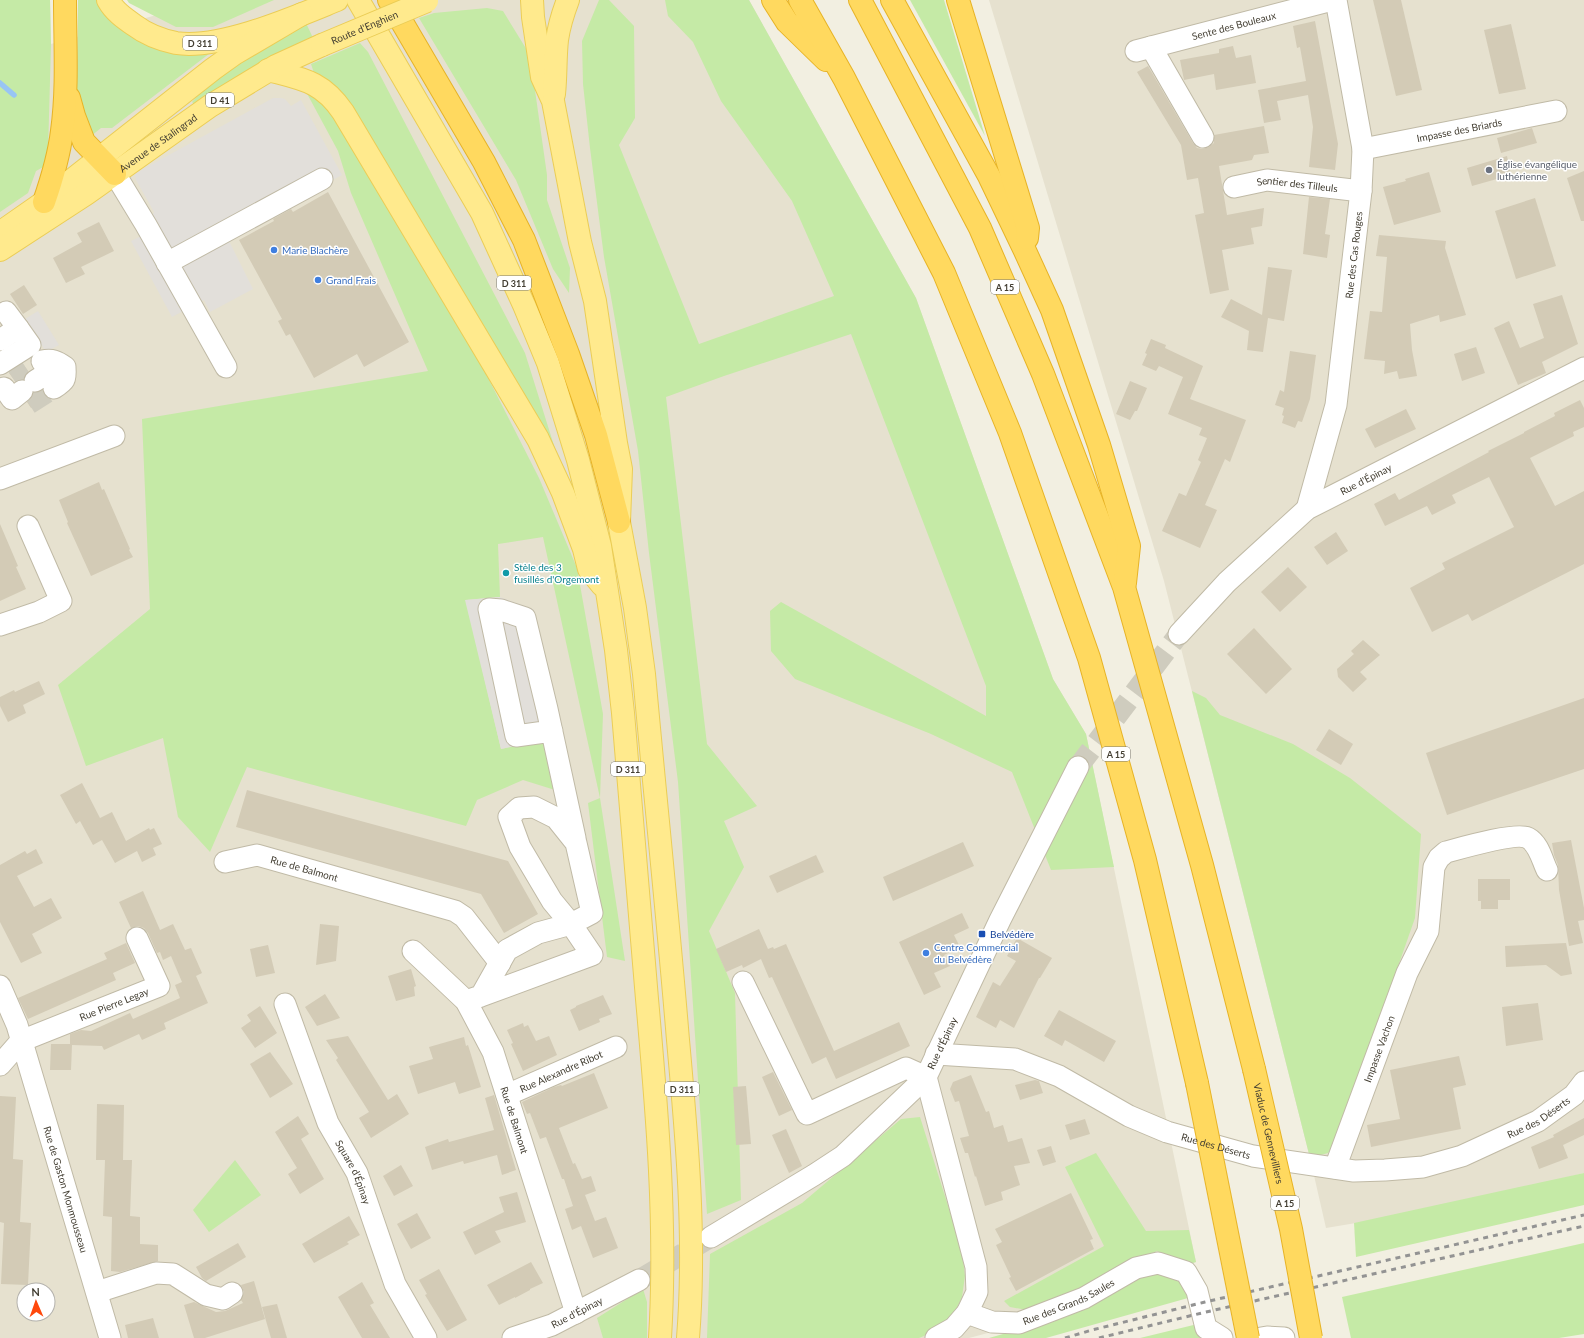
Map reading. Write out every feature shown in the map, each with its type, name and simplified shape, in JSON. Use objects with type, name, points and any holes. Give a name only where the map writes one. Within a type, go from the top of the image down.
[{"type":"highway","points":[[44,202],[55,169],[62,132],[66,86],[65,0]]},
{"type":"highway","points":[[389,0],[484,162],[524,240],[568,354],[596,435],[619,522]]},
{"type":"highway","points":[[773,0],[787,22],[844,78]]},
{"type":"highway","name":"A 15","points":[[800,0],[844,78],[944,273],[1013,440],[1089,658],[1145,860],[1197,1082],[1248,1338]]},
{"type":"highway","name":"A 15","points":[[860,0],[980,228],[1043,374],[1124,587]]},
{"type":"highway","points":[[892,0],[965,131],[1025,251],[1052,310],[1099,445],[1129,546],[1124,587]]},
{"type":"highway","points":[[958,0],[1028,228],[1025,251]]},
{"type":"highway","points":[[66,86],[74,116],[84,142],[115,174]]},
{"type":"highway","name":"Viaduc de Gennevilliers","points":[[1124,587],[1202,865],[1254,1069],[1291,1229],[1312,1338]]},
{"type":"main road","name":"D 311","points":[[108,0],[122,17],[139,29],[158,38],[176,43],[194,44],[232,37],[302,14]]},
{"type":"main road","points":[[302,14],[337,0]]},
{"type":"main road","name":"D 311","points":[[358,0],[482,213],[524,305],[548,363],[578,460],[600,546],[623,713],[656,1105],[662,1220],[660,1338]]},
{"type":"main road","name":"Route d'Enghien","points":[[322,45],[427,0]]},
{"type":"main road","name":"D 311","points":[[532,0],[542,77],[553,101],[580,242],[595,301],[616,443],[622,469],[619,522],[635,608],[644,674],[680,1060],[691,1225],[692,1290],[688,1338]]},
{"type":"main road","name":"D 311","points":[[553,101],[556,76],[557,39],[568,0]]},
{"type":"main road","name":"D 41","points":[[0,233],[44,202],[213,69],[234,54],[302,14]]},
{"type":"main road","name":"Avenue de Stalingrad","points":[[0,250],[115,174],[210,106],[268,70],[322,45]]},
{"type":"main road","points":[[268,70],[300,78],[319,86],[334,99],[343,112],[538,439],[563,493],[584,549],[589,569],[607,591]]},
{"type":"street","name":"Sente des Bouleaux","points":[[1203,137],[1143,49],[1332,0]]},
{"type":"street","name":"Rue des Cas Rouges","points":[[1307,509],[1336,405],[1361,191],[1363,149],[1336,0]]},
{"type":"street","name":"Impasse des Briards","points":[[1363,149],[1556,111]]},
{"type":"street","points":[[115,174],[146,225],[226,367]]},
{"type":"street","points":[[167,263],[322,179]]},
{"type":"street","name":"Sentier des Tilleuls","points":[[1234,187],[1267,180],[1361,191]]},
{"type":"street","points":[[0,340],[11,321]]},
{"type":"street","points":[[0,364],[11,321]]},
{"type":"street","points":[[11,321],[24,385]]},
{"type":"street","name":"Rue d'Épinay","points":[[1179,634],[1227,582],[1307,509],[1584,368]]},
{"type":"street","points":[[0,479],[114,436]]},
{"type":"street","points":[[0,626],[39,612],[61,601],[28,526]]},
{"type":"street","points":[[474,999],[500,963],[507,950],[538,933],[571,924],[592,912],[552,730],[525,618],[501,610],[489,609],[516,736],[552,730]]},
{"type":"street","name":"Rue d'Épinay","points":[[710,1237],[843,1156],[926,1077],[1000,920],[1078,767]]},
{"type":"street","points":[[474,999],[592,955],[571,924],[552,901],[520,847],[509,817],[519,808],[534,807],[556,818],[576,843]]},
{"type":"street","name":"Impasse Vachon","points":[[1335,1168],[1407,973],[1428,931],[1434,867],[1439,858],[1446,852],[1515,836],[1528,838],[1536,846],[1547,870]]},
{"type":"street","name":"Rue de Balmont","points":[[225,862],[257,855],[455,911],[464,917],[500,963]]},
{"type":"street","name":"Rue Pierre Legay","points":[[21,1041],[159,986],[138,938]]},
{"type":"street","name":"Rue de Balmont","points":[[413,950],[474,999],[493,1052],[576,1314]]},
{"type":"street","points":[[743,982],[807,1114],[906,1068],[926,1077],[976,1267],[976,1292],[967,1312],[954,1328],[936,1338]]},
{"type":"street","name":"Rue de Gaston Monmousseau","points":[[0,986],[17,1025],[110,1338]]},
{"type":"street","name":"Square d'Épinay","points":[[285,1004],[328,1123],[357,1173],[395,1284],[426,1338]]},
{"type":"street","points":[[0,1065],[21,1041]]},
{"type":"street","name":"Rue Alexandre Ribot","points":[[506,1095],[616,1047]]},
{"type":"street","name":"Rue des Déserts","points":[[936,1054],[1015,1059],[1059,1076],[1129,1116],[1167,1132],[1253,1156],[1354,1171],[1423,1167],[1462,1156],[1538,1121],[1574,1095],[1584,1082]]},
{"type":"street","name":"Rue des Grands Saules","points":[[967,1312],[992,1322],[1019,1323],[1084,1298],[1136,1268],[1158,1264],[1186,1272],[1197,1291],[1206,1328],[1222,1338]]},
{"type":"street","points":[[97,1292],[156,1273],[173,1274],[206,1295],[223,1299],[232,1294]]},
{"type":"street","name":"Rue d'Épinay","points":[[513,1338],[552,1325],[576,1314],[639,1280]]},
{"type":"street","points":[[1261,1338],[1284,1338]]},
{"type":"shaded area","points":[[0,0],[50,0],[51,44],[211,0],[749,0],[916,298],[1053,679],[1086,734],[1196,1262],[1060,1314],[969,1338],[0,1338]]},
{"type":"shaded area","points":[[989,0],[1584,0],[1584,1173],[1434,1210],[1326,1228],[1310,1158],[1164,581]]},
{"type":"shaded area","points":[[273,98],[285,99],[291,106],[301,100],[342,175],[227,237],[253,289],[210,312],[204,300],[172,317],[131,241],[143,235],[154,212],[136,180],[135,175],[136,173]]},
{"type":"shaded area","points":[[38,311],[59,345],[46,352],[25,319]]},
{"type":"shaded area","points":[[500,597],[533,609],[562,735],[501,749],[465,600]]},
{"type":"green space","points":[[0,0],[50,0],[51,45],[48,152],[45,166],[36,171],[28,193],[0,212]]},
{"type":"green space","points":[[78,0],[99,0],[105,9],[218,47],[112,128],[101,128],[91,136],[77,93]]},
{"type":"green space","points":[[127,0],[274,0],[213,27],[176,27],[129,3]]},
{"type":"green space","points":[[599,0],[609,0],[634,26],[635,118],[619,145],[699,344],[834,296],[792,201],[721,101],[693,42],[668,16],[665,0],[749,0],[916,298],[1053,679],[1086,734],[1114,867],[1051,870],[1012,772],[931,734],[795,679],[771,651],[770,611],[781,602],[986,716],[986,686],[851,334],[666,397],[707,744],[757,806],[724,821],[744,867],[709,931],[735,993],[741,1200],[707,1214],[678,782],[649,553],[638,451],[604,257],[583,84],[582,41]]},
{"type":"green space","points":[[910,0],[944,0],[985,136]]},
{"type":"green space","points":[[487,8],[503,11],[530,55],[547,175],[547,200],[570,268],[569,293],[553,269],[516,180],[419,18],[434,13]]},
{"type":"green space","points":[[306,23],[313,38],[196,106],[192,102],[218,72]]},
{"type":"green space","points":[[360,43],[368,52],[525,353],[556,452],[496,353],[315,76],[311,64]]},
{"type":"green space","points":[[304,88],[321,96],[479,360],[539,478],[577,568],[603,714],[600,798],[543,537],[498,544],[500,597],[466,600],[501,749],[546,739],[555,790],[523,780],[477,800],[466,826],[247,767],[210,852],[178,817],[163,738],[86,766],[58,685],[150,609],[142,419],[428,371],[351,193],[338,151]]},
{"type":"green space","points":[[1192,691],[1206,698],[1220,715],[1293,744],[1350,778],[1421,834],[1415,918],[1337,1140],[1328,1153],[1310,1158]]},
{"type":"green space","points":[[600,798],[625,961],[607,957],[588,803]]},
{"type":"green space","points":[[920,1117],[962,1250],[965,1276],[962,1297],[953,1316],[931,1333],[919,1338],[707,1338],[710,1254],[802,1203],[901,1119]]},
{"type":"green space","points":[[1096,1153],[1146,1231],[1189,1230],[1196,1262],[1186,1265],[1157,1251],[1056,1302],[1027,1310],[1010,1307],[1004,1301],[1104,1246],[1065,1167]]},
{"type":"green space","points":[[235,1160],[261,1195],[209,1232],[193,1210]]},
{"type":"green space","points":[[1584,1173],[1584,1205],[1356,1257],[1354,1223]]},
{"type":"green space","points":[[1584,1243],[1584,1334],[1559,1338],[1351,1338],[1342,1297]]},
{"type":"green space","points":[[1154,1271],[1182,1282],[1188,1298],[1046,1338],[989,1338],[1053,1320],[1133,1277]]},
{"type":"green space","points":[[643,1289],[647,1302],[647,1338],[603,1338],[597,1318]]},
{"type":"green space","points":[[1210,1321],[1213,1338],[1140,1338]]},
{"type":"building","points":[[1373,0],[1401,0],[1422,90],[1396,96]]},
{"type":"building","points":[[1315,21],[1338,144],[1335,170],[1309,167],[1313,127],[1308,95],[1277,101],[1281,120],[1264,123],[1258,90],[1306,81],[1300,47],[1297,48],[1293,26]]},
{"type":"building","points":[[1511,24],[1526,89],[1499,94],[1484,30]]},
{"type":"building","points":[[1233,46],[1236,58],[1251,55],[1256,83],[1216,90],[1214,74],[1184,80],[1180,60],[1219,53],[1219,49]]},
{"type":"building","points":[[1148,66],[1197,148],[1203,149],[1209,147],[1214,143],[1214,135],[1264,126],[1269,153],[1254,155],[1252,160],[1219,166],[1227,215],[1264,208],[1262,226],[1251,228],[1254,244],[1222,250],[1229,290],[1210,294],[1195,215],[1204,213],[1198,178],[1187,180],[1181,145],[1137,72]]},
{"type":"building","points":[[1532,128],[1537,143],[1501,153],[1497,138]]},
{"type":"building","name":"Église évangélique luthérienne","points":[[1507,156],[1511,175],[1472,186],[1467,168]]},
{"type":"building","points":[[1584,171],[1584,221],[1581,221],[1567,178]]},
{"type":"building","points":[[1429,172],[1441,212],[1394,225],[1383,187],[1406,181],[1405,179]]},
{"type":"building","name":"Grand Frais","points":[[328,192],[409,342],[364,367],[357,354],[314,378],[290,334],[286,336],[278,321],[282,319],[239,240],[274,221],[273,219],[291,209],[293,212]]},
{"type":"building","points":[[1309,197],[1330,199],[1325,234],[1330,235],[1327,258],[1303,254]]},
{"type":"building","points":[[1535,198],[1556,266],[1516,279],[1495,211]]},
{"type":"building","points":[[99,222],[114,251],[81,267],[85,274],[66,283],[53,258],[82,242],[77,233]]},
{"type":"building","points":[[1379,235],[1446,241],[1445,248],[1466,315],[1440,322],[1439,315],[1410,324],[1412,350],[1417,376],[1399,379],[1397,371],[1384,374],[1385,361],[1364,359],[1370,311],[1382,312],[1387,257],[1376,256]]},
{"type":"building","points":[[1268,267],[1292,270],[1284,321],[1268,318],[1263,352],[1247,350],[1249,331],[1221,317],[1231,299],[1262,315]]},
{"type":"building","points":[[24,285],[37,305],[23,314],[10,294]]},
{"type":"building","points":[[1562,295],[1578,344],[1542,362],[1546,373],[1518,385],[1494,328],[1509,321],[1520,348],[1544,338],[1533,304]]},
{"type":"building","points":[[1151,339],[1166,345],[1165,348],[1203,366],[1190,399],[1246,420],[1230,462],[1225,459],[1205,505],[1217,510],[1200,548],[1162,531],[1179,493],[1186,496],[1201,462],[1198,460],[1207,438],[1199,435],[1202,428],[1168,414],[1183,377],[1159,366],[1156,371],[1142,365]]},
{"type":"building","points":[[1476,347],[1485,373],[1462,381],[1454,354]]},
{"type":"building","points":[[1290,351],[1316,355],[1310,399],[1302,422],[1298,421],[1295,428],[1282,423],[1284,408],[1275,405],[1280,390],[1284,392]]},
{"type":"building","points":[[23,364],[28,371],[23,379],[15,381],[9,373]]},
{"type":"building","points":[[1130,381],[1147,388],[1137,411],[1135,411],[1130,420],[1116,414]]},
{"type":"building","points":[[43,390],[48,398],[31,408],[27,402],[34,393]]},
{"type":"building","points":[[1580,400],[1584,408],[1584,427],[1573,432],[1574,436],[1530,458],[1555,506],[1584,491],[1584,564],[1472,621],[1468,614],[1432,632],[1410,588],[1445,569],[1442,563],[1514,527],[1489,477],[1452,495],[1456,503],[1432,515],[1427,506],[1385,526],[1374,504],[1395,493],[1399,500],[1555,416],[1554,413]]},
{"type":"building","points":[[1406,409],[1416,429],[1375,448],[1365,429]]},
{"type":"building","points":[[99,482],[102,490],[104,489],[133,557],[91,576],[67,523],[68,522],[59,500]]},
{"type":"building","points":[[0,524],[26,589],[0,601]]},
{"type":"building","points":[[1336,532],[1348,551],[1327,565],[1314,547]]},
{"type":"building","points":[[1288,567],[1307,587],[1280,612],[1261,592]]},
{"type":"building","points":[[1254,628],[1292,669],[1266,694],[1227,654]]},
{"type":"building","points":[[1363,640],[1380,655],[1360,672],[1367,679],[1353,692],[1338,677],[1337,669],[1354,654],[1351,651]]},
{"type":"building","points":[[39,681],[45,694],[23,705],[26,713],[8,722],[0,706],[0,697]]},
{"type":"building","points":[[1584,698],[1584,769],[1447,815],[1426,753]]},
{"type":"building","points":[[1329,729],[1353,744],[1341,765],[1316,750]]},
{"type":"building","points":[[82,783],[100,818],[112,812],[126,841],[149,828],[150,830],[154,828],[162,844],[153,848],[156,855],[142,862],[137,851],[115,863],[102,840],[93,845],[80,821],[76,824],[60,795]]},
{"type":"building","points":[[247,790],[508,861],[538,914],[504,933],[481,894],[236,827]]},
{"type":"building","points":[[1571,840],[1584,908],[1584,920],[1578,921],[1583,943],[1569,946],[1559,890],[1558,865],[1554,855],[1552,843]]},
{"type":"building","points":[[963,842],[974,866],[893,901],[883,877]]},
{"type":"building","points":[[36,849],[43,863],[17,876],[34,907],[51,898],[62,918],[32,934],[42,953],[21,963],[0,922],[0,865],[25,851],[27,854]]},
{"type":"building","points":[[816,855],[824,872],[777,893],[769,876]]},
{"type":"building","points":[[1478,879],[1510,879],[1510,900],[1498,900],[1498,909],[1481,909],[1481,901],[1478,901]]},
{"type":"building","points":[[143,891],[160,930],[173,924],[185,950],[191,948],[202,973],[196,976],[208,1003],[164,1023],[166,1029],[142,1040],[139,1034],[104,1050],[102,1046],[72,1045],[71,1070],[50,1070],[51,1044],[70,1044],[70,1034],[81,1030],[91,1031],[130,1013],[133,1019],[180,998],[175,985],[182,982],[171,956],[163,960],[160,952],[157,953],[148,933],[144,928],[138,926],[131,928],[119,902]]},
{"type":"building","name":"Centre Commercial du Belvédère","points":[[962,913],[969,928],[954,935],[960,947],[944,955],[950,966],[934,973],[941,987],[924,995],[899,942]]},
{"type":"building","points":[[320,924],[339,926],[336,961],[316,965]]},
{"type":"building","points":[[759,929],[768,949],[773,947],[774,949],[786,944],[834,1051],[899,1022],[910,1046],[836,1079],[826,1057],[812,1064],[772,977],[769,978],[761,959],[743,968],[742,965],[726,972],[716,949]]},
{"type":"building","points":[[1017,938],[1052,958],[1039,978],[1014,1028],[1000,1020],[996,1028],[976,1017],[993,982],[1000,986],[1016,961],[1007,956]]},
{"type":"building","points":[[126,943],[135,963],[113,973],[116,980],[28,1019],[18,998],[107,959],[104,953]]},
{"type":"building","points":[[1566,943],[1572,974],[1561,976],[1546,965],[1506,967],[1505,946]]},
{"type":"building","points":[[268,945],[275,973],[256,977],[250,949]]},
{"type":"building","points":[[411,969],[416,986],[414,987],[415,996],[396,1001],[388,976]]},
{"type":"building","points":[[325,994],[340,1018],[317,1026],[305,1007]]},
{"type":"building","points":[[603,995],[612,1014],[599,1019],[600,1022],[579,1031],[570,1010]]},
{"type":"building","points":[[1538,1003],[1543,1040],[1506,1046],[1502,1007]]},
{"type":"building","points":[[260,1006],[277,1033],[255,1048],[241,1028],[251,1021],[247,1015]]},
{"type":"building","points":[[1059,1010],[1116,1041],[1104,1062],[1065,1040],[1062,1046],[1044,1036]]},
{"type":"building","points":[[523,1023],[524,1027],[528,1025],[536,1041],[549,1036],[557,1055],[523,1071],[511,1044],[513,1043],[507,1030]]},
{"type":"building","points":[[348,1036],[388,1100],[397,1094],[409,1114],[371,1138],[359,1118],[369,1112],[336,1060],[338,1058],[326,1040]]},
{"type":"building","points":[[464,1037],[466,1046],[468,1045],[481,1087],[459,1094],[455,1082],[418,1094],[409,1066],[433,1059],[429,1047]]},
{"type":"building","points":[[270,1052],[293,1084],[270,1098],[250,1064]]},
{"type":"building","points":[[1459,1056],[1466,1085],[1453,1088],[1461,1129],[1371,1147],[1367,1125],[1400,1119],[1390,1070]]},
{"type":"building","points":[[773,1072],[792,1110],[779,1116],[762,1077]]},
{"type":"building","points":[[594,1073],[608,1108],[559,1128],[573,1164],[575,1163],[582,1179],[591,1176],[596,1191],[585,1195],[595,1221],[606,1217],[618,1248],[593,1258],[581,1226],[572,1230],[565,1209],[573,1206],[564,1179],[562,1179],[546,1137],[540,1139],[530,1113],[527,1114],[522,1102],[554,1087],[562,1086]]},
{"type":"building","points":[[971,1075],[986,1112],[989,1111],[994,1128],[1003,1125],[1008,1142],[1022,1138],[1030,1163],[1014,1166],[1020,1185],[1001,1192],[1003,1200],[985,1206],[968,1153],[965,1153],[960,1138],[969,1136],[959,1101],[955,1102],[950,1089],[953,1082]]},
{"type":"building","points":[[1035,1080],[1039,1081],[1043,1093],[1020,1100],[1015,1085]]},
{"type":"building","points":[[746,1086],[751,1144],[736,1145],[733,1087]]},
{"type":"building","points":[[494,1095],[516,1170],[502,1175],[497,1155],[464,1164],[463,1161],[432,1170],[425,1147],[448,1139],[449,1142],[494,1130],[485,1098]]},
{"type":"building","points":[[0,1096],[16,1097],[13,1159],[23,1160],[20,1222],[31,1223],[28,1282],[16,1282],[16,1285],[1,1284],[4,1223],[0,1222]]},
{"type":"building","points":[[97,1104],[124,1105],[123,1160],[132,1160],[130,1216],[140,1217],[140,1244],[158,1245],[158,1261],[120,1272],[111,1271],[112,1217],[103,1216],[105,1160],[96,1160]]},
{"type":"building","points":[[298,1116],[309,1134],[301,1139],[324,1179],[300,1194],[288,1174],[297,1168],[275,1132]]},
{"type":"building","points":[[1584,1118],[1584,1135],[1563,1145],[1568,1158],[1539,1169],[1531,1147],[1554,1137],[1553,1135]]},
{"type":"building","points":[[1085,1119],[1090,1134],[1070,1140],[1065,1125]]},
{"type":"building","points":[[786,1129],[802,1166],[789,1173],[772,1135]]},
{"type":"building","points":[[1051,1146],[1056,1162],[1043,1166],[1037,1150]]},
{"type":"building","points":[[401,1165],[413,1186],[394,1196],[383,1176]]},
{"type":"building","points":[[517,1192],[526,1222],[495,1231],[501,1242],[475,1255],[463,1232],[504,1212],[499,1197]]},
{"type":"building","points":[[1071,1193],[1093,1239],[1090,1240],[1094,1249],[1016,1291],[1009,1278],[1011,1277],[996,1245],[1002,1242],[995,1229]]},
{"type":"building","points":[[417,1213],[431,1238],[411,1249],[397,1224]]},
{"type":"building","points":[[349,1216],[360,1235],[347,1242],[349,1244],[314,1263],[302,1244]]},
{"type":"building","points":[[238,1243],[246,1257],[206,1281],[202,1278],[196,1267]]},
{"type":"building","points":[[531,1262],[543,1283],[499,1305],[487,1285]]},
{"type":"building","points":[[439,1269],[467,1320],[447,1331],[425,1295],[427,1294],[419,1280]]},
{"type":"building","points":[[254,1281],[265,1319],[205,1338],[194,1338],[184,1305],[194,1302],[216,1312],[225,1311],[243,1303],[241,1300],[244,1292],[241,1285]]},
{"type":"building","points":[[362,1282],[374,1303],[370,1305],[390,1338],[362,1338],[338,1297]]},
{"type":"building","points":[[277,1304],[287,1338],[271,1338],[262,1307]]},
{"type":"building","points":[[153,1318],[159,1338],[128,1338],[125,1325]]},
{"type":"waterway","points":[[0,83],[14,95]]},
{"type":"tunnel","points":[[14,380],[28,371]]},
{"type":"tunnel","points":[[29,404],[54,388]]},
{"type":"tunnel","points":[[1078,767],[1179,634]]},
{"type":"tunnel","points":[[639,1280],[711,1237]]},
{"type":"railway","points":[[1065,1338],[1205,1302],[1584,1215]]},
{"type":"railway","points":[[1099,1338],[1206,1312],[1584,1226]]},
{"type":"place","name":"Église évangélique luthérienne","points":[[1489,170]]},
{"type":"place","name":"Marie Blachère","points":[[274,250]]},
{"type":"place","name":"Grand Frais","points":[[318,280]]},
{"type":"place","name":"Stèle des 3 fusillés d'Orgemont","points":[[506,573]]},
{"type":"place","name":"Belvédère","points":[[982,934]]},
{"type":"place","name":"Centre Commercial du Belvédère","points":[[926,953]]}]
